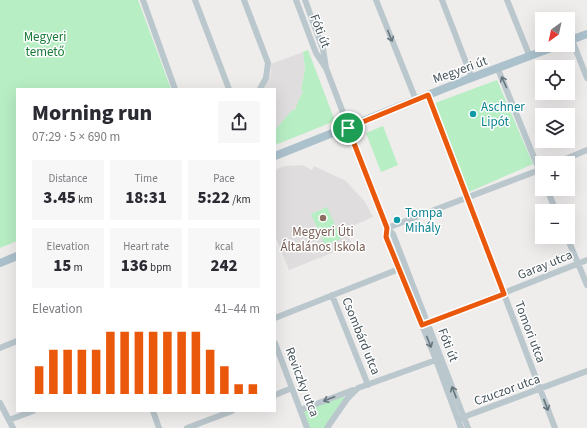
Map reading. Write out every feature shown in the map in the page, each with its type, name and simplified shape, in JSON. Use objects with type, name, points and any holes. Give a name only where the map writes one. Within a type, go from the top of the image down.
[{"type":"main road","points":[[575,39],[587,34]]},
{"type":"main road","name":"Megyeri út","points":[[276,156],[428,95],[542,52]]},
{"type":"main road","points":[[0,263],[16,256]]},
{"type":"street","points":[[143,0],[176,88]]},
{"type":"street","points":[[195,0],[229,88]]},
{"type":"street","points":[[244,0],[268,63],[266,78],[261,88]]},
{"type":"street","name":"Fóti út","points":[[296,0],[316,53],[326,68]]},
{"type":"street","name":"Fóti út","points":[[305,0],[323,49],[326,68],[387,228],[393,234],[461,419],[461,428]]},
{"type":"street","points":[[376,0],[416,100]]},
{"type":"street","points":[[442,0],[472,78]]},
{"type":"street","points":[[507,0],[530,57]]},
{"type":"street","points":[[575,52],[587,78]]},
{"type":"street","points":[[498,69],[535,156]]},
{"type":"street","name":"Tomori utca","points":[[428,95],[554,428]]},
{"type":"street","points":[[573,156],[587,150]]},
{"type":"street","points":[[387,228],[535,171]]},
{"type":"street","name":"Fóti út","points":[[387,228],[386,237],[425,324],[436,360],[461,419],[468,428]]},
{"type":"street","points":[[570,244],[587,285]]},
{"type":"street","name":"Garay utca","points":[[425,324],[587,260]]},
{"type":"street","points":[[276,318],[400,269]]},
{"type":"street","name":"Csombárd utca","points":[[332,295],[368,385]]},
{"type":"street","points":[[0,348],[16,341]]},
{"type":"street","name":"Reviczky utca","points":[[276,346],[308,428]]},
{"type":"street","points":[[300,410],[436,360]]},
{"type":"street","name":"Czuczor utca","points":[[461,419],[587,371]]},
{"type":"street","points":[[276,395],[292,388]]},
{"type":"street","points":[[327,428],[347,399],[358,388]]},
{"type":"street","points":[[0,403],[13,428]]},
{"type":"street","points":[[9,420],[30,412]]},
{"type":"street","points":[[153,412],[159,428]]},
{"type":"street","points":[[187,428],[229,412]]},
{"type":"shaded area","points":[[303,52],[305,69],[301,90],[303,91],[294,111],[292,110],[276,129],[276,88],[264,88],[271,74],[271,64]]},
{"type":"shaded area","name":"Megyeri Úti Általános Iskola","points":[[302,165],[312,170],[314,166],[346,181],[365,202],[373,217],[346,229],[352,245],[289,270],[276,238],[276,170],[285,166]]},
{"type":"green space","name":"Megyeri temető","points":[[0,0],[138,0],[171,88],[16,88],[16,241],[0,248]]},
{"type":"green space","points":[[308,50],[335,121],[276,145],[276,129],[292,110],[294,111],[303,91],[301,90],[305,69],[303,52]]},
{"type":"green space","points":[[497,80],[533,164],[469,192],[435,103]]},
{"type":"green space","points":[[383,126],[398,165],[381,172],[366,133]]},
{"type":"green space","points":[[327,207],[341,239],[325,245],[311,214]]},
{"type":"green space","points":[[341,395],[347,399],[327,428],[307,428],[300,410]]},
{"type":"place","name":"Aschner Lipót","points":[[473,114]]},
{"type":"place","name":"Megyeri Úti Általános Iskola","points":[[323,218]]},
{"type":"place","name":"Tompa Mihály","points":[[397,220]]},
{"type":"route","points":[[428,95],[504,294],[422,325],[386,237],[387,228],[348,128],[428,95]]}]
